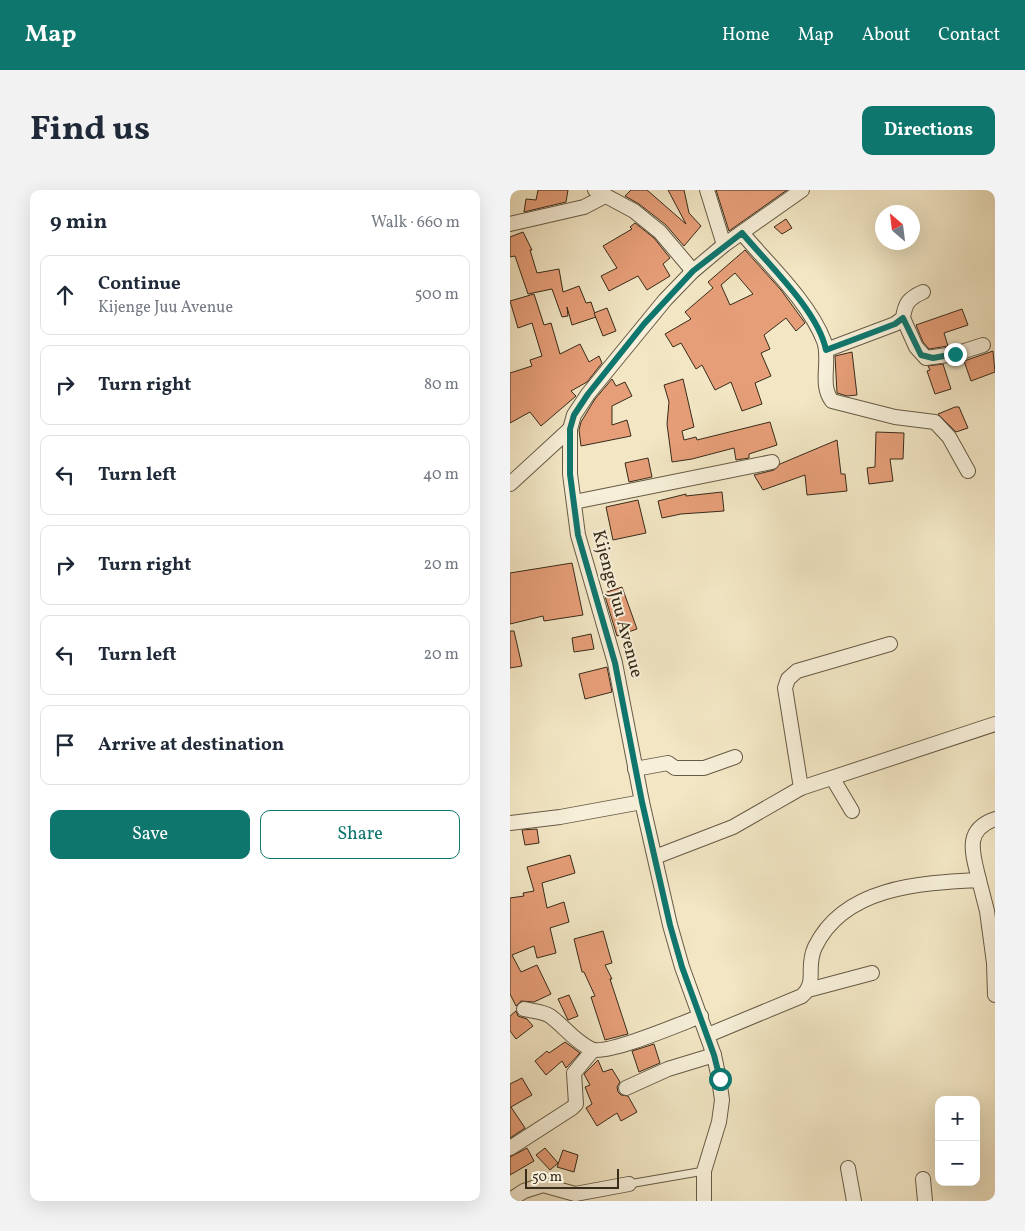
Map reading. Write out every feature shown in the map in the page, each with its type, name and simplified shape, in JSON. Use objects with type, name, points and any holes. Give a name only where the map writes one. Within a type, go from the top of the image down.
[{"type":"street","points":[[707,190],[724,245]]},
{"type":"street","name":"Kijenge Juu Avenue","points":[[704,1201],[704,1171],[719,1122],[722,1100],[714,1055],[708,1035],[682,967],[642,802],[615,663],[578,535],[570,474],[570,429],[574,415],[588,394],[644,324],[693,271],[724,245],[802,190]]},
{"type":"street","points":[[510,224],[584,207],[600,193],[634,211],[660,232],[693,271]]},
{"type":"street","points":[[742,233],[810,314],[824,342],[826,350],[826,390],[832,401],[895,417],[935,422],[949,437],[968,471]]},
{"type":"street","points":[[923,292],[911,297],[905,306],[903,318],[916,347],[926,358],[955,354],[983,345]]},
{"type":"street","points":[[826,350],[895,324],[903,318]]},
{"type":"street","points":[[510,484],[570,429]]},
{"type":"street","points":[[574,502],[772,462]]},
{"type":"street","points":[[801,788],[785,688],[788,679],[797,671],[890,644]]},
{"type":"street","points":[[655,857],[733,827],[801,788],[995,724]]},
{"type":"street","points":[[635,768],[668,762],[675,768],[704,768],[735,757]]},
{"type":"street","points":[[833,779],[852,811]]},
{"type":"street","points":[[510,823],[560,817],[642,802]]},
{"type":"street","points":[[995,819],[977,830],[972,840],[972,851],[987,911],[995,963],[995,995]]},
{"type":"street","points":[[708,1035],[802,996],[808,990],[811,981],[809,959],[822,934],[848,907],[887,891],[937,882],[979,880]]},
{"type":"street","points":[[808,990],[872,973]]},
{"type":"street","points":[[524,1010],[548,1014],[570,1035],[593,1050],[608,1050],[701,1016]]},
{"type":"street","points":[[510,1148],[576,1104],[574,1073],[593,1050]]},
{"type":"street","points":[[626,1088],[668,1069],[714,1055]]},
{"type":"street","points":[[848,1168],[854,1201]]},
{"type":"street","points":[[923,1179],[925,1201]]},
{"type":"street","points":[[510,1200],[542,1185],[574,1194],[586,1194],[629,1184]]},
{"type":"lane","points":[[629,1184],[704,1171]]},
{"type":"building","points":[[538,190],[568,190],[566,202],[524,212],[526,199],[536,200]]},
{"type":"building","points":[[631,190],[647,190],[686,224],[668,190],[684,190],[689,213],[701,226],[684,246],[666,225],[639,204],[625,196]]},
{"type":"building","points":[[716,190],[787,190],[729,231]]},
{"type":"building","points":[[786,219],[792,228],[782,234],[774,227]]},
{"type":"building","points":[[635,223],[654,238],[670,258],[663,264],[670,276],[647,290],[638,276],[609,291],[601,276],[617,268],[603,246],[632,229],[630,227]]},
{"type":"building","points":[[523,232],[532,250],[530,250],[537,273],[559,269],[563,292],[579,286],[586,303],[591,302],[596,317],[572,325],[567,307],[568,316],[562,317],[552,289],[528,294],[515,256],[510,257],[510,237]]},
{"type":"building","points":[[745,250],[781,290],[805,323],[796,331],[786,318],[764,335],[770,349],[761,353],[771,376],[755,383],[762,404],[742,411],[731,382],[715,390],[702,365],[696,369],[681,343],[673,347],[665,334],[691,319],[685,312],[713,288],[708,282]],"holes":[[[735,273],[753,294],[730,305],[721,285]]]},
{"type":"building","points":[[534,294],[544,325],[551,323],[560,354],[580,344],[589,362],[599,356],[602,363],[587,382],[571,391],[576,396],[541,426],[530,412],[510,423],[510,373],[532,366],[530,360],[542,356],[532,323],[518,328],[510,301]]},
{"type":"building","points":[[607,308],[616,331],[603,336],[594,313]]},
{"type":"building","points":[[962,309],[968,325],[944,333],[948,346],[929,349],[923,342],[916,325]]},
{"type":"building","points":[[993,351],[995,372],[971,381],[964,361]]},
{"type":"building","points":[[852,352],[857,395],[847,396],[837,393],[835,356]]},
{"type":"building","points":[[943,364],[951,389],[935,394],[927,371],[930,370],[928,366]]},
{"type":"building","points":[[612,379],[616,386],[625,382],[632,396],[612,406],[612,425],[627,420],[631,436],[581,446],[579,430],[581,422],[595,399]]},
{"type":"building","points":[[683,379],[694,427],[682,431],[684,440],[696,437],[697,440],[770,422],[777,445],[749,454],[749,458],[736,460],[734,448],[672,462],[667,424],[669,402],[664,385]]},
{"type":"building","points":[[959,407],[968,428],[956,432],[938,414]]},
{"type":"building","points":[[876,432],[904,433],[903,459],[890,459],[893,481],[869,484],[867,468],[875,467]]},
{"type":"building","points":[[837,440],[841,474],[845,474],[847,491],[807,495],[805,475],[763,490],[754,475],[774,470],[780,464]]},
{"type":"building","points":[[648,458],[652,477],[629,482],[625,463]]},
{"type":"building","points":[[722,492],[724,511],[681,514],[662,518],[658,501],[686,494],[686,496]]},
{"type":"building","points":[[638,500],[646,533],[613,540],[606,507]]},
{"type":"building","points":[[572,563],[583,615],[544,621],[543,616],[510,624],[510,573]]},
{"type":"building","points":[[622,587],[637,629],[617,636],[604,593]]},
{"type":"building","points":[[510,631],[514,631],[522,666],[510,668]]},
{"type":"building","points":[[591,634],[594,649],[574,652],[572,638]]},
{"type":"building","points":[[607,667],[612,692],[585,699],[579,674]]},
{"type":"building","points":[[537,829],[539,843],[525,845],[522,830]]},
{"type":"building","points":[[570,855],[575,873],[542,883],[547,908],[564,902],[569,922],[550,928],[556,953],[537,958],[534,946],[512,955],[521,972],[537,965],[551,994],[534,1002],[521,1001],[516,1006],[510,994],[510,898],[524,896],[523,893],[534,891],[527,867]]},
{"type":"building","points":[[603,931],[612,963],[605,965],[612,979],[610,979],[628,1034],[605,1040],[591,997],[595,996],[584,972],[582,972],[574,939]]},
{"type":"building","points":[[569,995],[578,1016],[568,1020],[558,999]]},
{"type":"building","points":[[516,1011],[518,1016],[527,1019],[533,1026],[516,1039],[510,1031],[510,1016]]},
{"type":"building","points":[[565,1042],[580,1053],[566,1068],[562,1061],[546,1075],[535,1061],[547,1051],[549,1053]]},
{"type":"building","points":[[654,1044],[660,1063],[639,1072],[632,1051]]},
{"type":"building","points":[[598,1060],[603,1072],[612,1069],[620,1082],[617,1087],[618,1092],[621,1095],[628,1096],[637,1112],[621,1121],[617,1113],[597,1126],[586,1108],[592,1104],[585,1087],[590,1085],[584,1074]]},
{"type":"building","points":[[522,1078],[532,1095],[511,1107],[525,1128],[510,1138],[510,1084]]},
{"type":"building","points":[[527,1148],[534,1161],[510,1175],[510,1157]]},
{"type":"building","points":[[545,1148],[558,1163],[550,1170],[536,1155]]},
{"type":"building","points":[[563,1150],[578,1155],[574,1172],[557,1167]]},
{"type":"route","points":[[720,1079],[701,1016],[692,997],[682,967],[663,899],[615,663],[578,535],[570,474],[570,429],[574,415],[588,394],[665,300],[693,271],[724,245],[742,233],[810,314],[826,350],[895,324],[903,318],[921,355],[926,358],[933,358],[955,354]]}]
